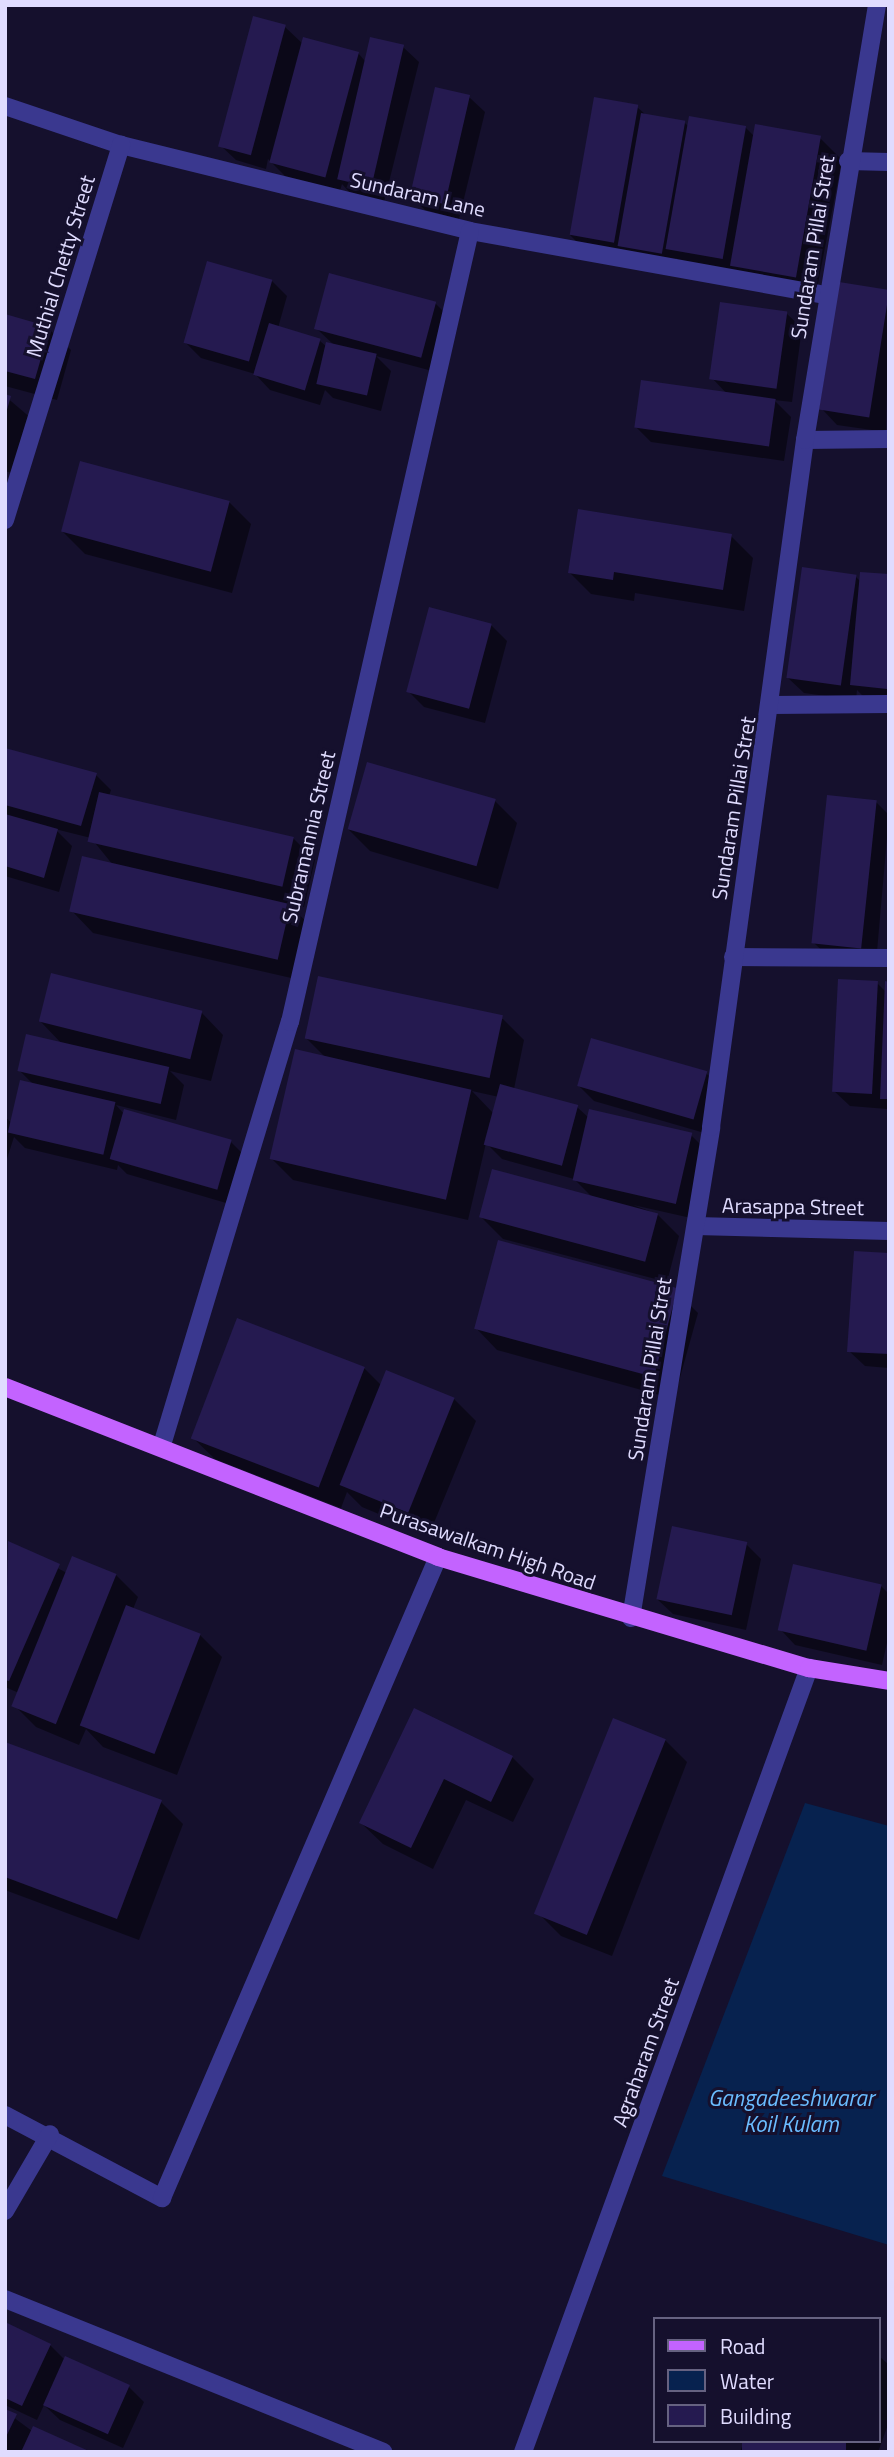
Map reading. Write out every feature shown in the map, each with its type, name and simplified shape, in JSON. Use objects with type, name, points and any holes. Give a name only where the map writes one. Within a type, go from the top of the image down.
[{"type":"main road","name":"Purasawalkam High Road","points":[[5,1387],[162,1446],[438,1557],[631,1618],[809,1668],[889,1681]]},
{"type":"street","name":"Sundaram Pillai Stret","points":[[631,1618],[696,1226],[827,295],[877,5]]},
{"type":"street","name":"Sundaram Lane","points":[[5,106],[121,145],[470,231],[827,295]]},
{"type":"street","name":"Muthial Chetty Street","points":[[5,520],[121,145]]},
{"type":"street","points":[[848,161],[889,162]]},
{"type":"street","name":"Subramannia Street","points":[[162,1446],[290,1022],[470,231]]},
{"type":"street","points":[[805,440],[889,439]]},
{"type":"street","points":[[771,705],[889,704]]},
{"type":"street","points":[[733,957],[889,958]]},
{"type":"street","name":"Arasappa Street","points":[[696,1226],[889,1231]]},
{"type":"street","points":[[5,2115],[50,2134],[162,2198],[438,1557]]},
{"type":"street","name":"Agraharam Street","points":[[523,2452],[809,1668]]},
{"type":"street","points":[[5,2211],[50,2134]]},
{"type":"street","points":[[5,2298],[383,2452]]},
{"type":"water","name":"Gangadeeshwarar Koil Kulam","points":[[805,1803],[889,1826],[889,2245],[662,2176]]},
{"type":"building","points":[[253,16],[286,25],[251,155],[218,146]]},
{"type":"building","points":[[303,37],[359,52],[325,178],[269,163]]},
{"type":"building","points":[[370,37],[404,45],[371,187],[337,179]]},
{"type":"building","points":[[435,87],[470,95],[445,204],[410,196]]},
{"type":"building","points":[[594,97],[638,105],[614,243],[570,235]]},
{"type":"building","points":[[641,113],[685,121],[662,254],[618,246]]},
{"type":"building","points":[[689,116],[746,126],[723,259],[666,249]]},
{"type":"building","points":[[755,124],[821,136],[796,277],[730,266]]},
{"type":"building","points":[[207,261],[272,280],[249,361],[184,343]]},
{"type":"building","points":[[329,273],[436,302],[421,358],[314,329]]},
{"type":"building","points":[[839,282],[889,290],[869,417],[819,409]]},
{"type":"building","points":[[720,302],[787,311],[776,389],[709,379]]},
{"type":"building","points":[[5,314],[50,327],[35,379],[5,371]]},
{"type":"building","points":[[269,323],[321,339],[305,390],[253,375]]},
{"type":"building","points":[[326,342],[377,354],[367,396],[316,384]]},
{"type":"building","points":[[641,380],[776,399],[769,446],[634,428]]},
{"type":"building","points":[[5,394],[11,396],[6,413],[5,413]]},
{"type":"building","points":[[80,461],[230,501],[211,572],[61,532]]},
{"type":"building","points":[[578,509],[732,534],[723,590],[614,572],[613,580],[568,573]]},
{"type":"building","points":[[802,567],[856,575],[841,686],[786,678]]},
{"type":"building","points":[[860,572],[889,574],[887,689],[850,685]]},
{"type":"building","points":[[429,607],[492,624],[469,709],[406,692]]},
{"type":"building","points":[[5,748],[97,773],[81,826],[5,805]]},
{"type":"building","points":[[367,762],[496,799],[477,866],[348,829]]},
{"type":"building","points":[[99,792],[294,837],[282,887],[88,842]]},
{"type":"building","points":[[827,795],[877,800],[861,948],[811,943]]},
{"type":"building","points":[[5,814],[58,829],[44,878],[5,866]]},
{"type":"building","points":[[82,856],[291,904],[278,960],[69,912]]},
{"type":"building","points":[[51,973],[202,1011],[190,1059],[39,1022]]},
{"type":"building","points":[[318,976],[503,1015],[490,1078],[305,1039]]},
{"type":"building","points":[[838,979],[878,981],[872,1094],[832,1092]]},
{"type":"building","points":[[885,981],[889,982],[889,1099],[880,1099]]},
{"type":"building","points":[[26,1034],[169,1067],[161,1104],[17,1071]]},
{"type":"building","points":[[591,1038],[707,1071],[694,1119],[577,1086]]},
{"type":"building","points":[[295,1049],[471,1090],[446,1200],[270,1159]]},
{"type":"building","points":[[20,1080],[115,1102],[103,1155],[8,1133]]},
{"type":"building","points":[[500,1084],[578,1105],[562,1166],[484,1145]]},
{"type":"building","points":[[124,1109],[232,1140],[217,1190],[110,1159]]},
{"type":"building","points":[[589,1109],[692,1133],[676,1204],[573,1180]]},
{"type":"building","points":[[492,1169],[658,1214],[645,1262],[479,1217]]},
{"type":"building","points":[[498,1240],[678,1288],[654,1377],[474,1329]]},
{"type":"building","points":[[854,1251],[889,1253],[889,1354],[847,1352]]},
{"type":"building","points":[[237,1318],[365,1367],[319,1488],[191,1438]]},
{"type":"building","points":[[386,1370],[455,1398],[408,1513],[340,1485]]},
{"type":"building","points":[[672,1526],[747,1542],[732,1615],[656,1599]]},
{"type":"building","points":[[8,1541],[60,1564],[9,1681],[5,1680]]},
{"type":"building","points":[[72,1556],[117,1574],[56,1724],[11,1706]]},
{"type":"building","points":[[793,1564],[882,1584],[866,1651],[778,1630]]},
{"type":"building","points":[[126,1605],[201,1634],[154,1754],[80,1725]]},
{"type":"building","points":[[414,1708],[513,1756],[491,1802],[444,1779],[411,1848],[359,1823]]},
{"type":"building","points":[[613,1718],[666,1739],[587,1935],[534,1914]]},
{"type":"building","points":[[5,1742],[162,1800],[117,1919],[5,1877]]},
{"type":"building","points":[[5,2322],[51,2344],[22,2406],[5,2398]]},
{"type":"building","points":[[65,2356],[130,2385],[108,2434],[43,2405]]},
{"type":"building","points":[[5,2409],[17,2414],[5,2439]]},
{"type":"building","points":[[33,2426],[91,2452],[21,2452]]},
{"type":"building","points":[[742,2443],[846,2443],[846,2452],[742,2452]]}]
